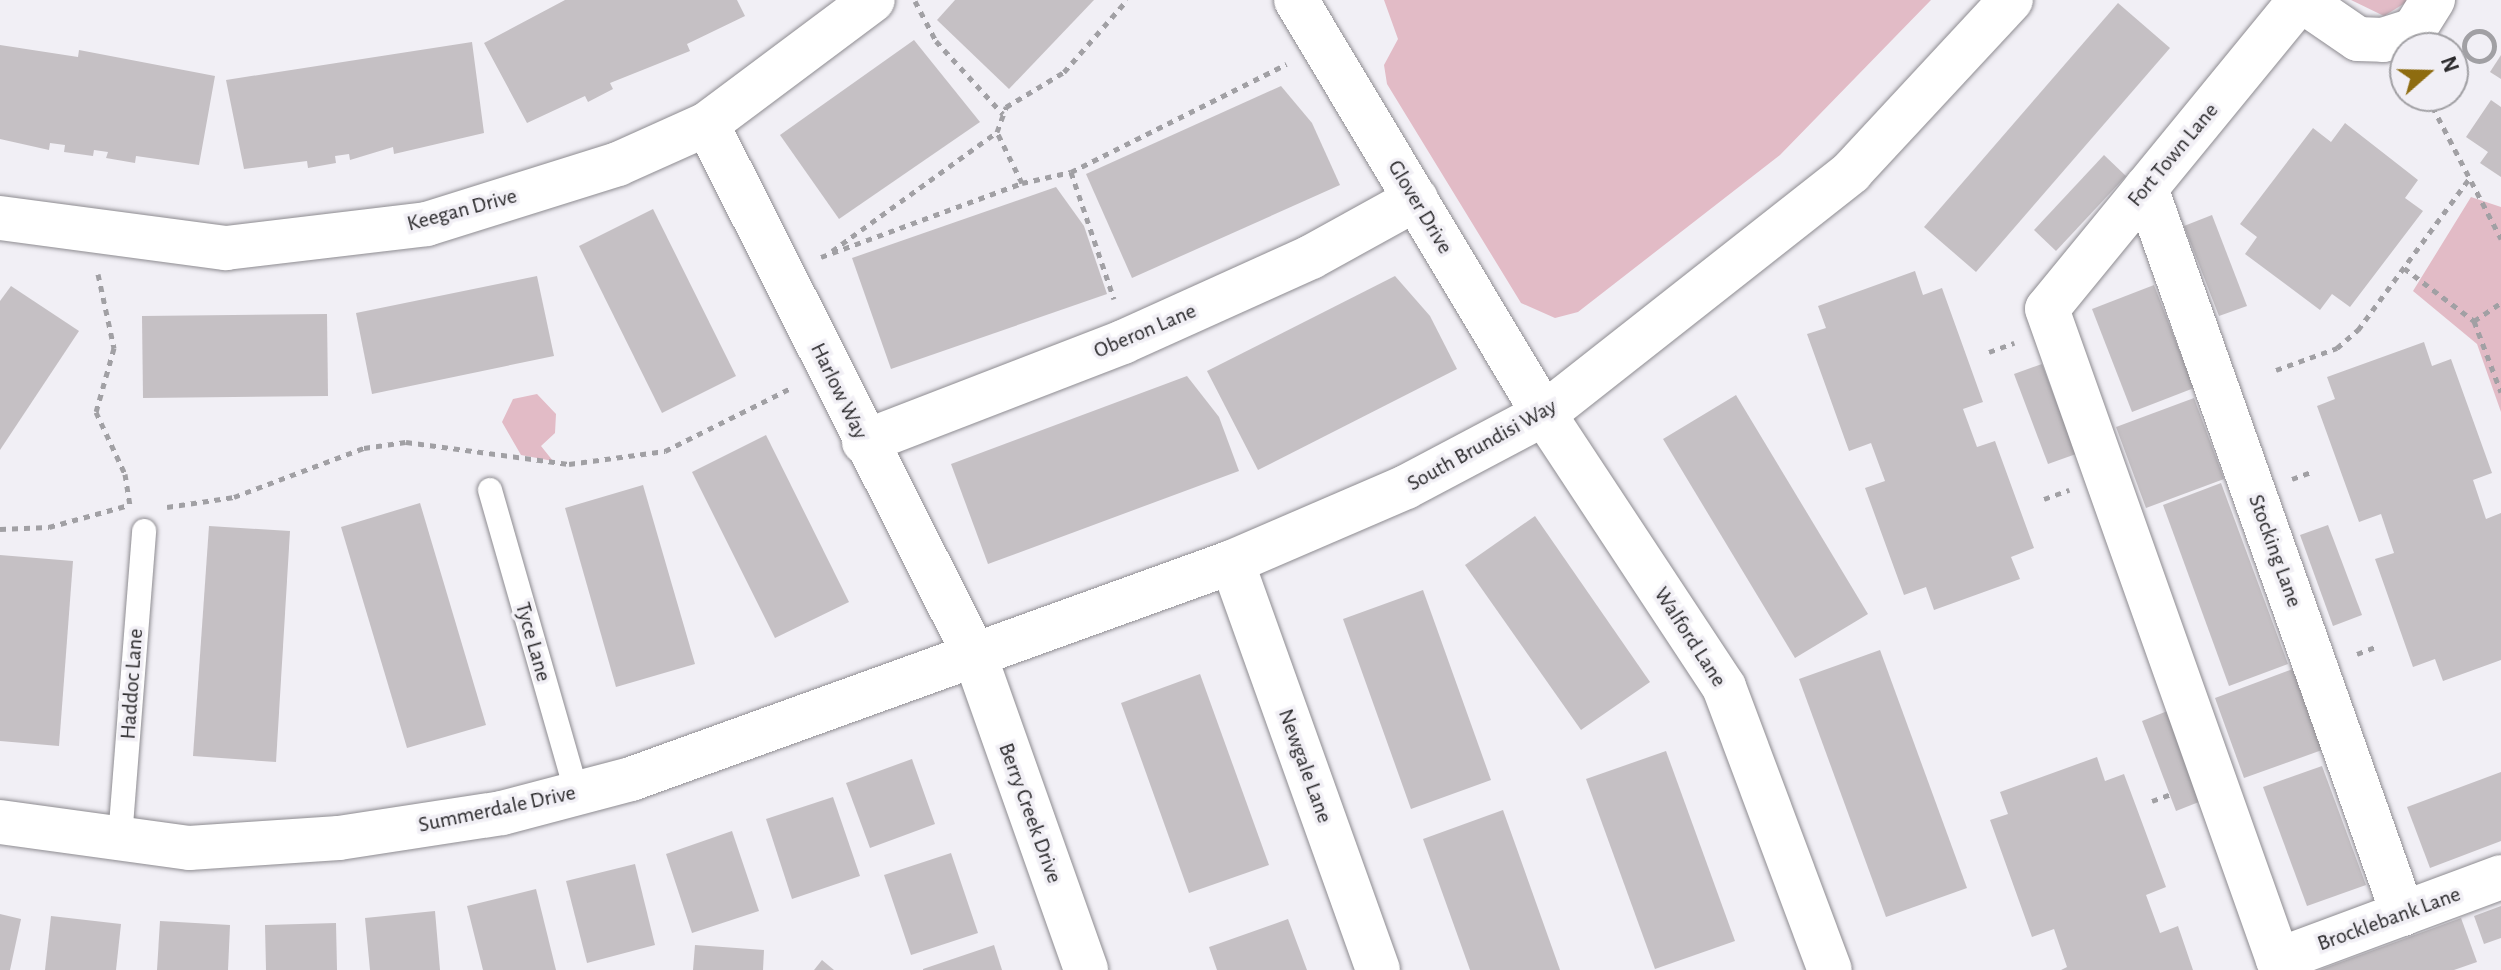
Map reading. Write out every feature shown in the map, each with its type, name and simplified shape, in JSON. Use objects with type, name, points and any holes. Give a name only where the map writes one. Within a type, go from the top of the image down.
[{"type":"street","name":"Keegan Drive","points":[[0,218],[226,248],[427,224],[618,164],[707,124],[873,0]]},
{"type":"street","name":"Glover Drive","points":[[1296,0],[1544,414]]},
{"type":"street","name":"South Brundisi Way","points":[[975,656],[1232,562],[1406,487],[1544,414],[1851,172],[2011,0]]},
{"type":"street","points":[[2300,0],[2358,39],[2383,40],[2414,30],[2433,0]]},
{"type":"street","name":"Fort Town Lane","points":[[2278,960],[2047,309],[2300,0]]},
{"type":"street","name":"Harlow Way","points":[[707,124],[864,442],[975,656]]},
{"type":"street","name":"Stocking Lane","points":[[2146,188],[2403,914]]},
{"type":"street","name":"Oberon Lane","points":[[864,442],[1123,342],[1311,257],[1416,199]]},
{"type":"street","name":"Walford Lane","points":[[1544,414],[1724,687],[1830,970]]},
{"type":"street","name":"Newgale Lane","points":[[1232,562],[1378,970]]},
{"type":"street","name":"Summerdale Drive","points":[[0,822],[189,848],[339,838],[577,793],[975,656]]},
{"type":"street","name":"Berry Creek Drive","points":[[975,656],[1086,970]]},
{"type":"street","name":"Brocklebank Lane","points":[[2278,960],[2501,877]]},
{"type":"lane","name":"Tyce Lane","points":[[490,490],[577,793]]},
{"type":"lane","name":"Haddoc Lane","points":[[120,838],[144,519]]},
{"type":"path","points":[[915,0],[936,41],[1003,114]]},
{"type":"path","points":[[827,255],[997,132],[1003,114],[1064,72],[1127,0]]},
{"type":"path","points":[[2473,32],[2494,42],[2482,61],[2465,53],[2473,32]]},
{"type":"path","points":[[810,261],[1022,183],[1071,172],[1291,62]]},
{"type":"path","points":[[2435,112],[2501,239]]},
{"type":"path","points":[[997,132],[1022,183]]},
{"type":"path","points":[[1071,172],[1115,295],[1112,311]]},
{"type":"path","points":[[2276,370],[2337,348],[2404,268],[2469,179]]},
{"type":"path","points":[[2404,268],[2474,321],[2501,392]]},
{"type":"path","points":[[97,270],[114,348],[96,412],[125,474],[130,506],[144,519]]},
{"type":"path","points":[[2474,321],[2501,303]]},
{"type":"path","points":[[2494,373],[2501,379]]},
{"type":"path","points":[[159,508],[234,497],[364,448],[406,442],[569,464],[665,451],[797,385]]},
{"type":"path","points":[[0,529],[49,527],[130,506]]},
{"type":"shaded area","points":[[1384,0],[1931,0],[1780,155],[1578,312],[1555,318],[1521,303],[1387,84],[1384,65],[1398,39]]},
{"type":"shaded area","points":[[2351,0],[2410,0],[2384,16]]},
{"type":"shaded area","points":[[2471,197],[2501,207],[2501,412],[2477,344],[2413,291]]},
{"type":"shaded area","points":[[537,394],[556,414],[555,433],[541,446],[553,461],[521,455],[502,422],[513,399]]},
{"type":"building","points":[[565,0],[737,0],[745,16],[687,44],[690,51],[610,83],[613,89],[588,102],[585,96],[527,123],[484,43]]},
{"type":"building","points":[[955,0],[1094,0],[1009,89],[937,20]]},
{"type":"building","points":[[2118,3],[2170,48],[1976,272],[1924,227]]},
{"type":"building","points":[[914,40],[980,122],[839,219],[780,135]]},
{"type":"building","points":[[472,42],[484,133],[394,154],[393,147],[350,160],[349,154],[335,156],[336,163],[308,168],[307,161],[244,169],[226,80]]},
{"type":"building","points":[[0,45],[78,57],[79,50],[215,76],[199,165],[136,156],[135,163],[106,158],[108,152],[94,150],[93,156],[64,152],[65,145],[50,143],[49,150],[0,139]]},
{"type":"building","points":[[2501,55],[2501,79],[2490,72]]},
{"type":"building","points":[[1281,86],[1312,123],[1340,185],[1132,278],[1086,174]]},
{"type":"building","points":[[2491,100],[2501,107],[2501,177],[2480,163],[2488,152],[2466,137]]},
{"type":"building","points":[[2345,123],[2418,180],[2405,198],[2423,211],[2350,307],[2332,294],[2320,310],[2245,254],[2257,237],[2240,224],[2313,128],[2331,142]]},
{"type":"building","points":[[2104,155],[2126,176],[2056,251],[2034,230]]},
{"type":"building","points":[[1056,187],[1084,226],[1107,294],[891,369],[852,258]]},
{"type":"building","points":[[653,209],[736,376],[662,413],[579,246]]},
{"type":"building","points":[[2212,215],[2247,306],[2219,316],[2184,226]]},
{"type":"building","points":[[1915,271],[1923,295],[1942,288],[1983,402],[1963,409],[1977,447],[1995,441],[2034,548],[2011,557],[2020,579],[1934,610],[1926,587],[1904,595],[1865,488],[1885,481],[1871,443],[1849,451],[1807,334],[1826,328],[1818,306]]},
{"type":"building","points":[[537,276],[554,356],[372,394],[356,313]]},
{"type":"building","points":[[1395,276],[1430,316],[1457,369],[1258,470],[1207,371]]},
{"type":"building","points":[[2154,285],[2194,388],[2132,412],[2092,309]]},
{"type":"building","points":[[11,286],[79,331],[0,450],[0,301]]},
{"type":"building","points":[[327,314],[328,396],[143,398],[142,316]]},
{"type":"building","points":[[2424,342],[2432,366],[2451,359],[2492,473],[2473,480],[2486,519],[2501,513],[2501,660],[2443,681],[2435,659],[2413,667],[2375,559],[2394,553],[2381,514],[2359,522],[2317,406],[2335,399],[2327,377]]},
{"type":"building","points":[[2042,364],[2076,454],[2048,464],[2014,374]]},
{"type":"building","points":[[1187,376],[1219,417],[1239,471],[988,564],[951,464]]},
{"type":"building","points":[[1736,395],[1868,614],[1795,658],[1663,439]]},
{"type":"building","points":[[2194,398],[2224,479],[2146,508],[2116,427]]},
{"type":"building","points":[[766,435],[849,602],[775,638],[692,472]]},
{"type":"building","points":[[2221,483],[2288,664],[2229,686],[2163,505]]},
{"type":"building","points":[[643,485],[695,664],[616,687],[565,508]]},
{"type":"building","points":[[420,503],[486,725],[407,748],[341,527]]},
{"type":"building","points":[[1535,516],[1650,682],[1581,730],[1465,565]]},
{"type":"building","points":[[2328,525],[2362,615],[2333,626],[2300,535]]},
{"type":"building","points":[[209,526],[290,531],[276,762],[193,756]]},
{"type":"building","points":[[0,555],[73,561],[59,746],[0,741]]},
{"type":"building","points":[[1423,590],[1491,780],[1411,809],[1343,619]]},
{"type":"building","points":[[1880,650],[1967,888],[1886,917],[1799,679]]},
{"type":"building","points":[[2293,669],[2322,750],[2244,778],[2215,698]]},
{"type":"building","points":[[1200,674],[1269,865],[1189,893],[1121,703]]},
{"type":"building","points":[[2170,710],[2204,800],[2176,811],[2142,721]]},
{"type":"building","points":[[1666,751],[1735,941],[1655,969],[1586,779]]},
{"type":"building","points":[[2097,757],[2105,781],[2124,774],[2166,887],[2146,895],[2160,933],[2178,926],[2193,970],[2061,970],[2067,967],[2054,929],[2032,937],[1990,820],[2008,814],[2000,792]]},
{"type":"building","points":[[912,759],[935,824],[870,848],[846,783]]},
{"type":"building","points":[[2322,766],[2366,885],[2307,906],[2263,787]]},
{"type":"building","points":[[2501,772],[2501,841],[2430,868],[2407,807]]},
{"type":"building","points":[[833,797],[860,876],[792,899],[766,819]]},
{"type":"building","points":[[1503,810],[1560,970],[1470,970],[1423,839]]},
{"type":"building","points":[[732,831],[759,911],[692,933],[666,854]]},
{"type":"building","points":[[951,853],[978,933],[911,955],[884,875]]},
{"type":"building","points":[[635,864],[655,945],[587,963],[566,881]]},
{"type":"building","points":[[536,889],[556,970],[483,970],[467,906]]},
{"type":"building","points":[[2501,906],[2501,938],[2484,944],[2474,916]]},
{"type":"building","points":[[435,911],[440,970],[370,970],[365,918]]},
{"type":"building","points":[[0,914],[21,919],[10,970],[0,970]]},
{"type":"building","points":[[51,916],[121,924],[116,970],[45,970]]},
{"type":"building","points":[[2461,918],[2477,962],[2454,970],[2319,970]]},
{"type":"building","points":[[1288,919],[1307,970],[1217,970],[1209,947]]},
{"type":"building","points":[[160,921],[230,925],[228,970],[157,970]]},
{"type":"building","points":[[336,923],[337,970],[266,970],[265,925]]},
{"type":"building","points":[[695,945],[764,950],[763,970],[693,970]]},
{"type":"building","points":[[994,945],[1002,970],[923,970],[923,969]]},
{"type":"building","points":[[822,960],[834,970],[814,970]]}]
